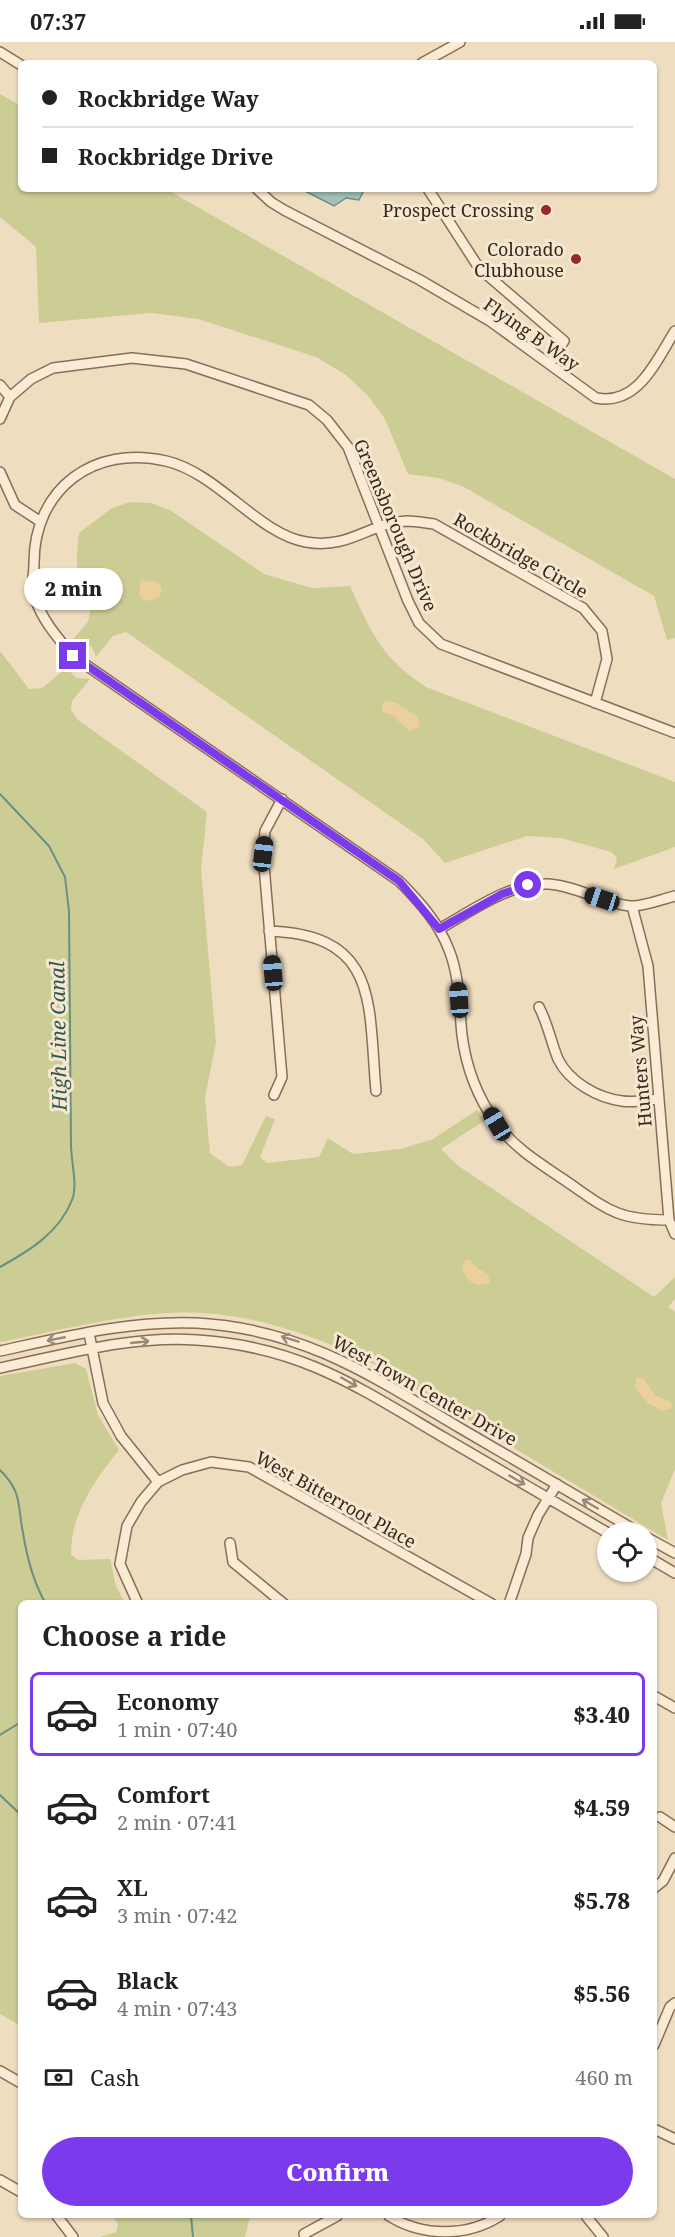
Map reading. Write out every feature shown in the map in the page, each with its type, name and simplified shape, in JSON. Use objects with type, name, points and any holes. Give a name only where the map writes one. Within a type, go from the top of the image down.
[{"type":"street","points":[[428,60],[460,42]]},
{"type":"street","points":[[0,52],[18,63]]},
{"type":"street","name":"Flying B Way","points":[[260,192],[284,210],[420,279],[489,321],[550,364],[587,394],[596,398],[616,399],[633,391],[643,381],[675,331]]},
{"type":"street","points":[[430,192],[479,268],[564,341],[550,364]]},
{"type":"street","name":"Greensborough Drive","points":[[0,419],[10,397],[31,379],[53,368],[132,358],[186,363],[309,405],[327,420],[348,447],[419,622],[441,644],[675,732]]},
{"type":"street","points":[[0,385],[10,397]]},
{"type":"street","name":"Rockbridge Circle","points":[[595,703],[607,659],[603,631],[583,608],[434,524],[406,521],[379,528],[339,544],[305,542],[271,527],[195,471],[165,461],[141,458],[103,460],[73,475],[58,492],[41,522],[34,547],[33,594],[48,627],[73,656],[399,881],[439,929],[450,951],[458,982],[466,1059],[479,1094],[497,1124],[533,1159],[604,1207],[636,1220],[669,1220]]},
{"type":"street","points":[[0,472],[15,505],[41,522]]},
{"type":"street","points":[[274,1095],[282,1077],[263,854],[265,831],[282,799]]},
{"type":"street","points":[[439,929],[502,894],[528,885],[550,884],[566,887],[632,906],[675,896]]},
{"type":"street","name":"Hunters Way","points":[[632,906],[648,966],[669,1220],[675,1234]]},
{"type":"street","points":[[269,931],[300,932],[322,938],[352,964],[367,995],[376,1091]]},
{"type":"street","points":[[539,1007],[549,1025],[559,1061],[576,1080],[596,1095],[623,1102],[658,1099]]},
{"type":"street","name":"West Town Center Drive","points":[[0,1351],[137,1325],[196,1323],[251,1329],[297,1341],[358,1368],[621,1522]]},
{"type":"street","points":[[88,1333],[103,1403],[121,1436],[158,1482],[141,1502],[127,1526],[120,1564],[136,1600]]},
{"type":"street","name":"West Town Center Drive","points":[[0,1368],[140,1341],[196,1339],[246,1345],[290,1356],[341,1377],[597,1527]]},
{"type":"street","name":"West Bitterroot Place","points":[[158,1482],[182,1470],[211,1462],[249,1467],[485,1600]]},
{"type":"street","points":[[510,1600],[526,1554],[528,1538],[557,1484]]},
{"type":"street","points":[[230,1543],[233,1562],[279,1600]]},
{"type":"street","points":[[657,1543],[675,1553]]},
{"type":"street","points":[[657,1562],[675,1573]]},
{"type":"street","points":[[657,1698],[675,1708]]},
{"type":"street","points":[[660,1817],[675,1827]]},
{"type":"street","points":[[657,1886],[663,1881],[675,1858]]},
{"type":"street","points":[[657,2038],[670,2007],[675,2003]]},
{"type":"street","points":[[0,2071],[18,2081]]},
{"type":"street","points":[[657,2130],[675,2139]]},
{"type":"street","points":[[0,2180],[18,2190]]},
{"type":"street","points":[[59,2218],[74,2237]]},
{"type":"street","points":[[304,2234],[333,2218]]},
{"type":"street","points":[[392,2218],[419,2233],[438,2237],[462,2236],[478,2231],[497,2218]]},
{"type":"street","points":[[588,2218],[603,2237]]},
{"type":"green space","points":[[0,94],[18,104],[18,192],[171,192],[675,479],[675,638],[667,640],[654,596],[464,487],[439,478],[408,474],[385,419],[368,396],[346,375],[316,357],[198,319],[152,313],[39,323],[36,247],[0,217]]},
{"type":"green space","points":[[130,502],[151,503],[170,510],[264,574],[312,588],[350,586],[372,631],[388,655],[426,687],[675,782],[675,847],[614,869],[617,858],[611,852],[561,838],[527,836],[445,863],[423,839],[126,632],[113,636],[96,657],[92,647],[73,639],[88,622],[91,607],[85,598],[79,580],[77,553],[79,533],[112,508]]},
{"type":"green space","points":[[0,651],[29,689],[42,688],[66,668],[77,678],[90,679],[72,701],[71,710],[78,720],[207,812],[201,870],[216,1042],[205,1098],[210,1153],[229,1167],[242,1165],[266,1116],[275,1119],[260,1157],[267,1163],[319,1157],[328,1138],[353,1154],[401,1149],[433,1139],[477,1110],[484,1121],[441,1149],[457,1165],[654,1297],[675,1277],[675,1299],[668,1307],[675,1312],[675,1469],[661,1503],[668,1540],[657,1533],[657,1522],[638,1522],[370,1362],[330,1344],[289,1330],[226,1315],[153,1314],[0,1342]]},
{"type":"green space","points":[[75,1363],[86,1369],[98,1415],[119,1450],[93,1485],[80,1511],[72,1539],[71,1554],[78,1560],[110,1559],[116,1586],[123,1600],[18,1600],[18,2024],[0,2014],[0,1376]]},
{"type":"green space","points":[[114,2218],[250,2218],[245,2237],[100,2237],[116,2232],[118,2224]]},
{"type":"sand","points":[[141,580],[158,582],[162,589],[160,596],[149,601],[144,600],[139,594]]},
{"type":"sand","points":[[385,701],[396,703],[418,717],[420,727],[409,731],[392,715],[382,712],[382,705]]},
{"type":"sand","points":[[465,1260],[470,1260],[477,1268],[488,1274],[490,1283],[481,1285],[470,1281],[462,1270]]},
{"type":"sand","points":[[637,1378],[644,1379],[656,1396],[671,1402],[672,1408],[662,1411],[648,1403],[635,1388]]},
{"type":"water","points":[[307,192],[363,192],[359,200],[346,198],[334,206]]},
{"type":"waterway","name":"High Line Canal","points":[[0,794],[49,846],[65,877],[69,911],[71,1145],[74,1173],[74,1194],[59,1222],[42,1240],[0,1267]]},
{"type":"waterway","points":[[0,1470],[16,1492],[29,1561],[44,1600]]},
{"type":"waterway","points":[[0,1735],[18,1724]]},
{"type":"waterway","points":[[0,1795],[18,1812]]},
{"type":"waterway","points":[[191,2218],[193,2237]]},
{"type":"place","name":"Prospect Crossing","points":[[546,210]]},
{"type":"place","name":"Colorado Clubhouse","points":[[576,259]]},
{"type":"route","points":[[73,656],[399,881],[419,902],[439,929],[502,894],[528,885]]}]
